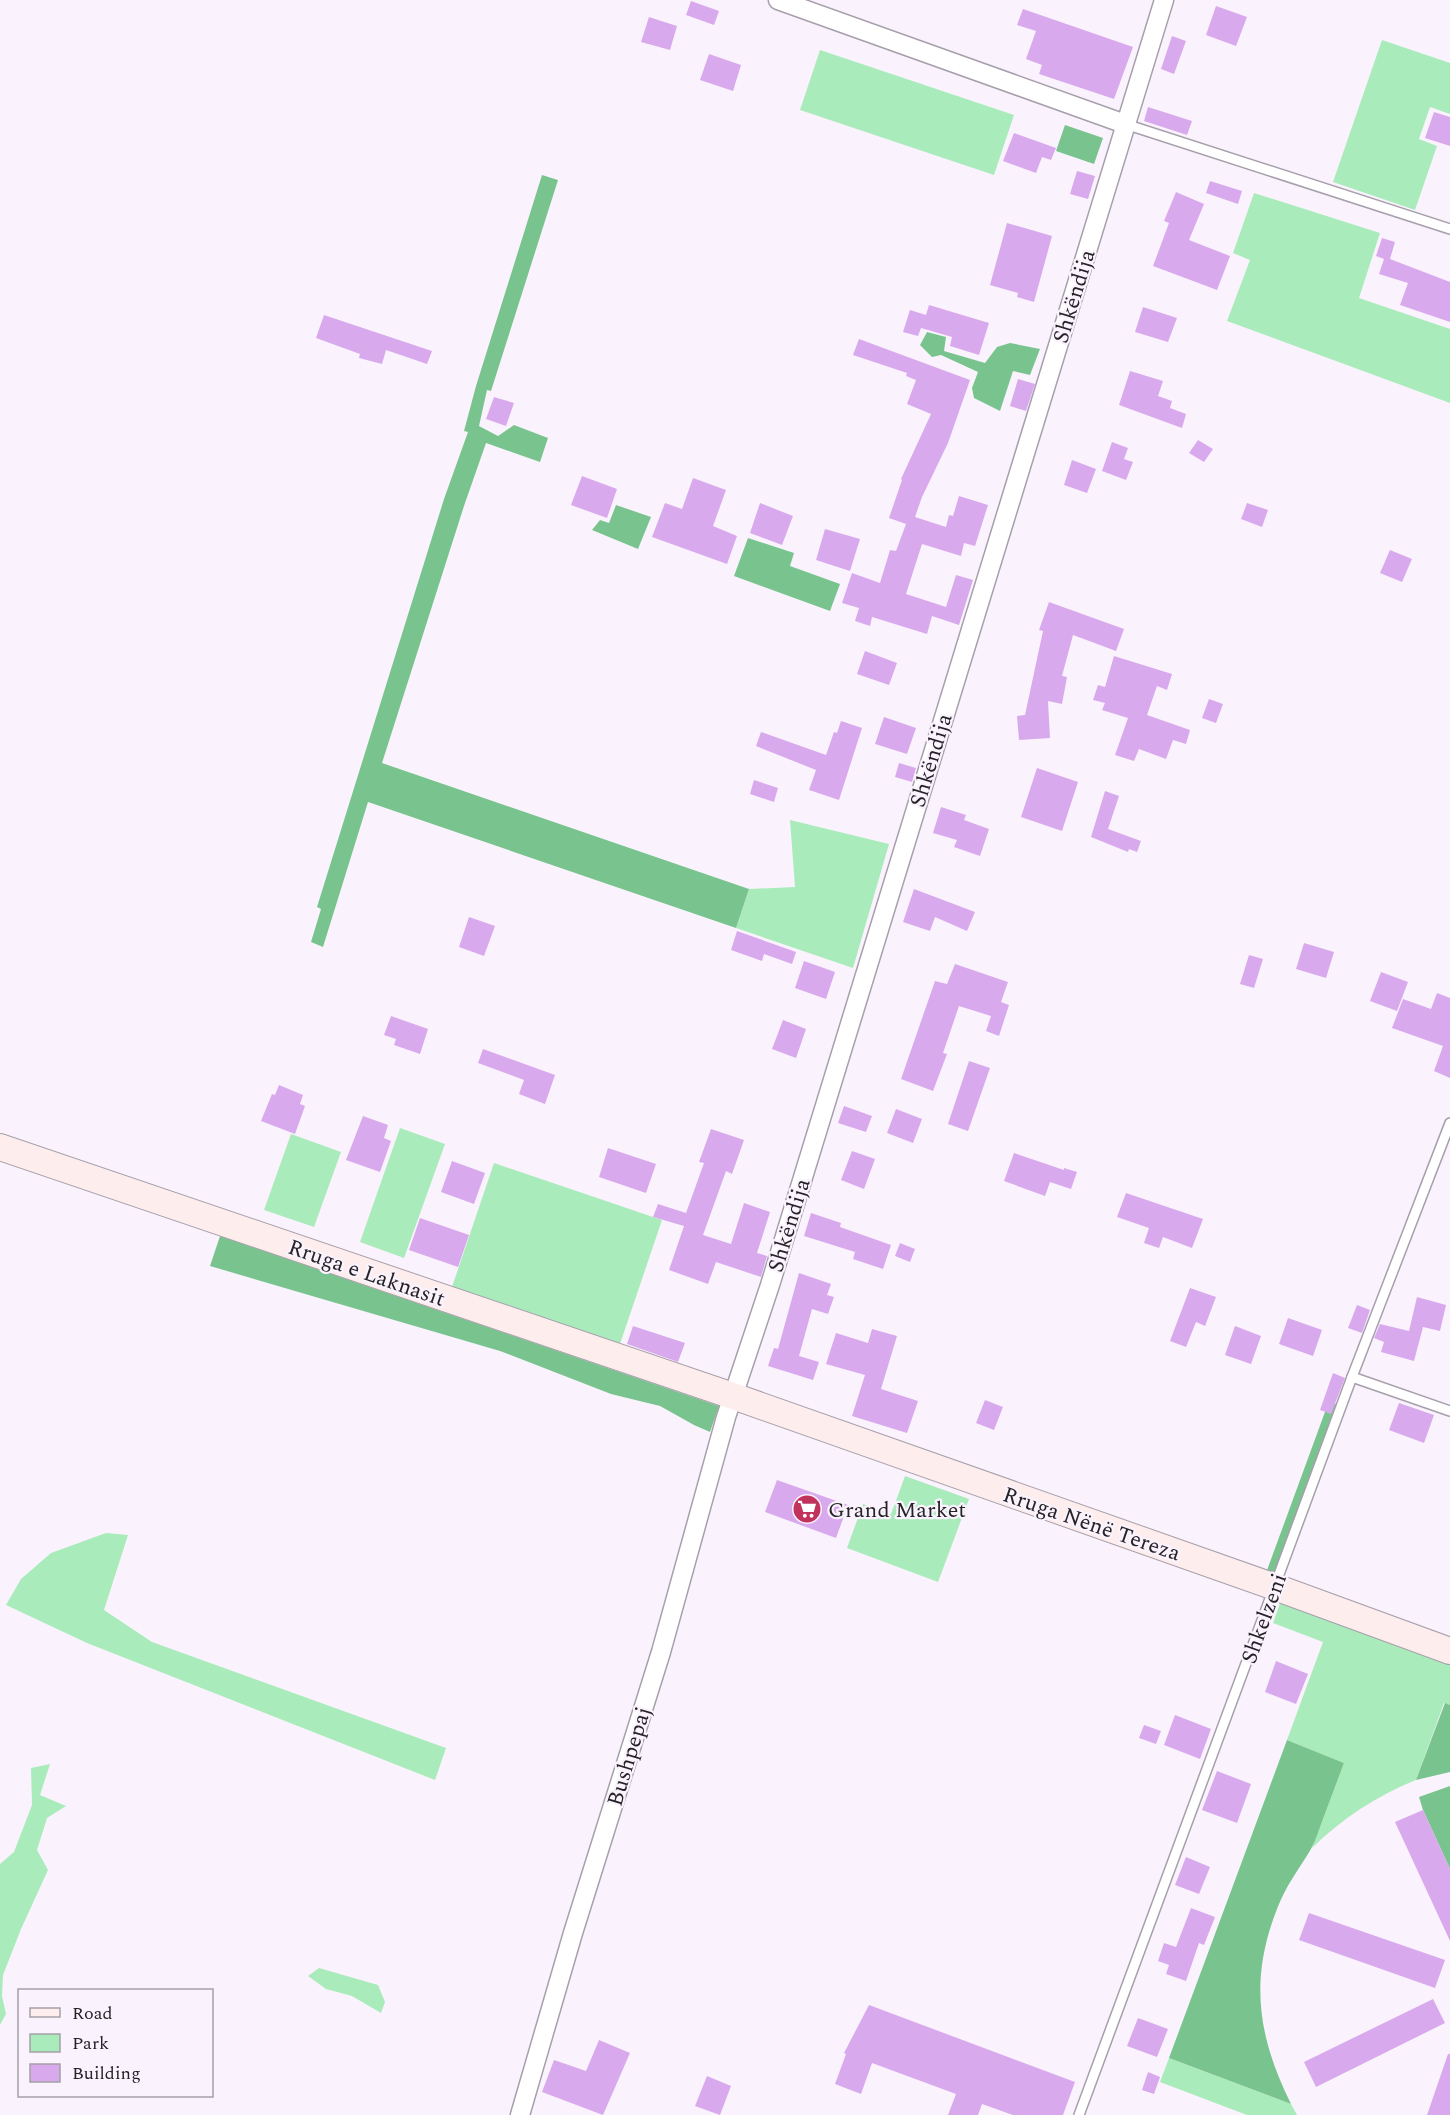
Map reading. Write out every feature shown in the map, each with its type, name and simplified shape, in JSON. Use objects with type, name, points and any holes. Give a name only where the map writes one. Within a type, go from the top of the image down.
[{"type":"main road","name":"Rruga e Laknasit","points":[[0,1147],[733,1396]]},
{"type":"main road","name":"Rruga Nënë Tereza","points":[[733,1396],[1275,1587],[1450,1652]]},
{"type":"street","points":[[778,0],[1125,124]]},
{"type":"street","name":"Shkëndija","points":[[733,1396],[770,1285],[1164,0]]},
{"type":"street","name":"Bushpepaj","points":[[520,2115],[573,1933],[661,1652],[733,1396]]},
{"type":"lane","points":[[1125,124],[1450,229]]},
{"type":"lane","name":"Shkelzeni","points":[[1079,2115],[1352,1377],[1450,1123]]},
{"type":"lane","points":[[1352,1377],[1450,1411]]},
{"type":"green space","points":[[1382,40],[1450,63],[1450,114],[1430,107],[1419,139],[1437,146],[1415,210],[1333,182]]},
{"type":"green space","points":[[820,50],[1014,115],[994,175],[800,110]]},
{"type":"green space","points":[[1065,125],[1103,138],[1094,164],[1056,151]]},
{"type":"green space","points":[[542,175],[558,180],[491,391],[487,390],[479,426],[498,436],[514,425],[548,438],[540,462],[486,443],[382,763],[749,889],[736,928],[368,802],[323,947],[311,942],[321,909],[317,907],[444,499],[468,432],[464,431],[476,386]]},
{"type":"green space","points":[[1254,193],[1380,233],[1359,298],[1450,329],[1450,403],[1227,321],[1250,260],[1233,253]]},
{"type":"green space","points":[[927,332],[946,337],[944,351],[985,363],[997,347],[1010,343],[1040,349],[1030,375],[1013,371],[1000,411],[974,398],[972,388],[978,372],[941,355],[932,357],[920,345]]},
{"type":"green space","points":[[616,505],[651,517],[638,549],[592,530],[600,520],[609,523]]},
{"type":"green space","points":[[748,538],[794,553],[790,566],[840,584],[830,611],[734,576]]},
{"type":"green space","points":[[790,820],[889,844],[853,968],[736,928],[749,889],[795,887]]},
{"type":"green space","points":[[400,1128],[445,1144],[404,1258],[360,1242]]},
{"type":"green space","points":[[291,1134],[341,1152],[314,1227],[264,1210]]},
{"type":"green space","points":[[494,1163],[662,1220],[620,1344],[452,1287]]},
{"type":"green space","points":[[220,1236],[719,1406],[710,1432],[660,1406],[611,1394],[500,1351],[210,1266]]},
{"type":"green space","points":[[1329,1401],[1336,1404],[1275,1574],[1264,1577],[1030,1494],[1031,1487],[1266,1573]]},
{"type":"green space","points":[[905,1476],[969,1499],[938,1582],[847,1548],[863,1504],[891,1514]]},
{"type":"green space","points":[[106,1533],[128,1535],[104,1610],[152,1642],[446,1748],[435,1780],[87,1643],[6,1605],[21,1579],[51,1553]]},
{"type":"green space","points":[[1281,1600],[1450,1662],[1450,1705],[1444,1703],[1416,1780],[1387,1793],[1361,1809],[1312,1848],[1344,1763],[1287,1740],[1323,1642],[1273,1623]]},
{"type":"green space","points":[[1445,1703],[1450,1705],[1450,1772],[1416,1780]]},
{"type":"green space","points":[[1287,1740],[1344,1763],[1313,1846],[1280,1901],[1268,1935],[1263,1960],[1260,1984],[1265,2032],[1271,2055],[1291,2104],[1169,2058]]},
{"type":"green space","points":[[50,1764],[40,1795],[66,1806],[47,1818],[37,1850],[48,1870],[3,1975],[2,1996],[6,2014],[0,2025],[0,1864],[14,1852],[32,1805],[31,1768]]},
{"type":"green space","points":[[1450,1786],[1450,1869],[1419,1797]]},
{"type":"green space","points":[[319,1968],[378,1985],[385,2002],[381,2013],[352,1996],[326,1989],[308,1976]]},
{"type":"green space","points":[[1169,2058],[1291,2104],[1297,2115],[1247,2115],[1160,2082]]},
{"type":"building","points":[[691,1],[719,11],[714,25],[686,15]]},
{"type":"building","points":[[1216,6],[1247,17],[1236,46],[1206,35]]},
{"type":"building","points":[[1023,9],[1133,47],[1114,99],[1039,74],[1042,65],[1026,59],[1036,31],[1017,25]]},
{"type":"building","points":[[649,17],[677,26],[670,50],[641,42]]},
{"type":"building","points":[[1172,36],[1186,41],[1174,74],[1161,69]]},
{"type":"building","points":[[709,54],[741,65],[733,91],[700,80]]},
{"type":"building","points":[[1148,107],[1192,121],[1187,135],[1144,121]]},
{"type":"building","points":[[1434,112],[1450,117],[1450,146],[1425,138]]},
{"type":"building","points":[[1014,133],[1056,148],[1051,160],[1042,157],[1036,173],[1003,161]]},
{"type":"building","points":[[1077,171],[1095,176],[1088,199],[1070,194]]},
{"type":"building","points":[[1210,181],[1242,191],[1238,204],[1206,193]]},
{"type":"building","points":[[1176,192],[1204,204],[1189,240],[1230,256],[1217,290],[1153,266],[1169,223],[1164,221]]},
{"type":"building","points":[[1007,223],[1052,236],[1034,302],[1017,297],[1018,293],[990,285]]},
{"type":"building","points":[[1382,238],[1395,242],[1390,259],[1450,282],[1450,322],[1400,305],[1408,283],[1379,274],[1384,259],[1376,256]]},
{"type":"building","points":[[929,305],[989,323],[979,355],[950,346],[952,337],[921,328],[918,336],[903,332],[910,310],[926,315]]},
{"type":"building","points":[[1143,307],[1177,318],[1168,342],[1135,332]]},
{"type":"building","points":[[324,315],[432,351],[427,364],[386,350],[382,364],[359,358],[360,354],[316,338]]},
{"type":"building","points":[[859,339],[970,380],[948,443],[915,517],[946,527],[949,515],[953,516],[959,496],[988,505],[975,546],[964,543],[961,556],[922,544],[906,594],[946,607],[956,575],[973,580],[959,625],[932,616],[927,634],[872,617],[870,626],[855,621],[859,608],[842,603],[852,573],[880,583],[890,550],[896,551],[906,524],[889,518],[901,479],[931,414],[907,404],[916,380],[906,376],[907,373],[853,355]]},
{"type":"building","points":[[1130,371],[1163,381],[1158,396],[1172,401],[1170,408],[1186,414],[1182,428],[1119,405]]},
{"type":"building","points":[[1018,379],[1035,384],[1026,411],[1010,406]]},
{"type":"building","points":[[494,397],[514,403],[506,426],[486,419]]},
{"type":"building","points":[[1198,440],[1213,449],[1204,462],[1189,453]]},
{"type":"building","points":[[1112,442],[1128,448],[1124,459],[1133,462],[1126,480],[1102,471]]},
{"type":"building","points":[[1072,460],[1096,469],[1087,493],[1064,485]]},
{"type":"building","points":[[582,476],[617,489],[607,518],[571,505]]},
{"type":"building","points":[[693,478],[726,490],[713,526],[737,536],[727,564],[652,537],[665,503],[682,509]]},
{"type":"building","points":[[760,503],[793,516],[782,545],[750,533]]},
{"type":"building","points":[[1247,503],[1268,510],[1262,527],[1241,519]]},
{"type":"building","points":[[825,529],[860,539],[850,571],[816,560]]},
{"type":"building","points":[[1390,550],[1412,559],[1402,582],[1380,573]]},
{"type":"building","points":[[1049,602],[1124,629],[1116,651],[1073,635],[1062,676],[1067,677],[1062,704],[1048,701],[1050,738],[1019,740],[1017,716],[1025,715],[1043,631],[1039,630]]},
{"type":"building","points":[[865,651],[897,663],[889,685],[857,674]]},
{"type":"building","points":[[1114,656],[1172,674],[1167,690],[1157,686],[1147,715],[1190,730],[1186,744],[1173,740],[1166,759],[1139,749],[1134,761],[1115,755],[1128,718],[1102,710],[1105,703],[1093,700],[1098,685],[1105,687]]},
{"type":"building","points":[[1209,699],[1223,704],[1216,723],[1202,718]]},
{"type":"building","points":[[884,717],[916,728],[907,754],[875,744]]},
{"type":"building","points":[[841,721],[862,728],[839,800],[809,790],[816,770],[756,746],[761,732],[826,755],[834,732],[837,733]]},
{"type":"building","points":[[899,763],[916,768],[912,782],[895,777]]},
{"type":"building","points":[[1037,768],[1078,782],[1062,831],[1021,817]]},
{"type":"building","points":[[754,780],[778,788],[774,802],[750,794]]},
{"type":"building","points":[[1105,791],[1119,796],[1108,829],[1141,841],[1137,852],[1129,849],[1128,852],[1091,837]]},
{"type":"building","points":[[941,807],[966,815],[964,820],[989,829],[980,856],[954,847],[957,840],[933,833]]},
{"type":"building","points":[[914,889],[975,912],[967,931],[935,917],[930,931],[903,922]]},
{"type":"building","points":[[469,917],[495,926],[484,956],[459,947]]},
{"type":"building","points":[[737,931],[796,952],[792,964],[764,954],[762,961],[731,950]]},
{"type":"building","points":[[1304,943],[1334,952],[1326,978],[1296,969]]},
{"type":"building","points":[[1249,955],[1263,959],[1254,988],[1240,984]]},
{"type":"building","points":[[804,961],[835,972],[826,999],[795,988]]},
{"type":"building","points":[[955,964],[1008,982],[1001,1002],[1009,1005],[999,1036],[986,1031],[991,1016],[959,1006],[943,1053],[947,1054],[933,1091],[901,1079],[935,981],[947,984]]},
{"type":"building","points":[[1381,972],[1408,982],[1397,1011],[1370,1001]]},
{"type":"building","points":[[1437,993],[1450,998],[1450,1078],[1434,1071],[1443,1046],[1392,1028],[1403,999],[1431,1009]]},
{"type":"building","points":[[391,1016],[428,1029],[420,1054],[394,1045],[396,1039],[384,1035]]},
{"type":"building","points":[[783,1020],[806,1029],[796,1058],[772,1049]]},
{"type":"building","points":[[483,1049],[555,1075],[545,1104],[519,1094],[524,1080],[478,1063]]},
{"type":"building","points":[[969,1061],[990,1068],[968,1131],[948,1124]]},
{"type":"building","points":[[279,1085],[303,1095],[300,1104],[305,1106],[295,1134],[261,1121],[272,1094],[275,1095]]},
{"type":"building","points":[[844,1106],[872,1116],[866,1132],[838,1123]]},
{"type":"building","points":[[896,1109],[922,1119],[913,1143],[887,1133]]},
{"type":"building","points":[[363,1116],[388,1125],[384,1138],[391,1141],[380,1172],[346,1160]]},
{"type":"building","points":[[711,1129],[744,1140],[732,1174],[726,1171],[703,1235],[731,1244],[744,1203],[770,1212],[757,1253],[767,1256],[761,1277],[716,1262],[708,1284],[669,1270],[684,1226],[653,1217],[658,1204],[686,1213],[704,1163],[699,1162]]},
{"type":"building","points":[[608,1148],[656,1164],[646,1193],[599,1177]]},
{"type":"building","points":[[852,1151],[875,1159],[864,1189],[841,1180]]},
{"type":"building","points":[[1014,1153],[1064,1170],[1064,1168],[1077,1172],[1071,1189],[1050,1182],[1045,1196],[1004,1181]]},
{"type":"building","points":[[452,1161],[485,1173],[474,1204],[441,1192]]},
{"type":"building","points":[[1126,1193],[1203,1219],[1192,1248],[1163,1237],[1159,1248],[1144,1243],[1149,1228],[1117,1217]]},
{"type":"building","points":[[811,1213],[841,1223],[840,1227],[891,1245],[883,1269],[853,1259],[855,1252],[804,1236]]},
{"type":"building","points":[[420,1218],[469,1235],[458,1267],[409,1250]]},
{"type":"building","points":[[900,1243],[915,1249],[910,1262],[895,1256]]},
{"type":"building","points":[[799,1273],[831,1284],[827,1295],[834,1297],[828,1314],[812,1309],[799,1356],[819,1362],[813,1380],[768,1366],[774,1348],[778,1349]]},
{"type":"building","points":[[1190,1288],[1216,1297],[1205,1326],[1196,1322],[1186,1347],[1170,1341]]},
{"type":"building","points":[[1417,1297],[1446,1305],[1440,1331],[1423,1327],[1414,1361],[1381,1352],[1384,1342],[1374,1338],[1380,1324],[1409,1331]]},
{"type":"building","points":[[1357,1305],[1370,1310],[1362,1333],[1348,1328]]},
{"type":"building","points":[[1288,1318],[1322,1330],[1313,1356],[1279,1344]]},
{"type":"building","points":[[633,1326],[685,1343],[678,1362],[627,1344]]},
{"type":"building","points":[[1235,1326],[1261,1336],[1251,1364],[1225,1355]]},
{"type":"building","points":[[872,1329],[897,1336],[881,1389],[918,1401],[907,1433],[852,1416],[865,1375],[826,1364],[836,1333],[868,1343]]},
{"type":"building","points":[[1333,1373],[1345,1378],[1331,1414],[1320,1410]]},
{"type":"building","points":[[985,1400],[1003,1407],[994,1430],[976,1423]]},
{"type":"building","points":[[1399,1403],[1434,1415],[1424,1443],[1389,1430]]},
{"type":"building","name":"Grand Market","points":[[777,1480],[848,1505],[836,1538],[765,1512]]},
{"type":"building","points":[[1276,1661],[1308,1674],[1296,1704],[1265,1692]]},
{"type":"building","points":[[1175,1715],[1211,1729],[1200,1759],[1164,1745]]},
{"type":"building","points":[[1144,1725],[1161,1731],[1156,1744],[1139,1738]]},
{"type":"building","points":[[1217,1771],[1251,1784],[1237,1823],[1202,1810]]},
{"type":"building","points":[[1423,1810],[1450,1869],[1450,1941],[1395,1822]]},
{"type":"building","points":[[1186,1857],[1210,1867],[1199,1894],[1175,1885]]},
{"type":"building","points":[[1191,1908],[1215,1917],[1204,1945],[1199,1943],[1186,1981],[1166,1974],[1169,1965],[1158,1961],[1164,1943],[1176,1947]]},
{"type":"building","points":[[1309,1913],[1445,1960],[1435,1988],[1299,1940]]},
{"type":"building","points":[[1433,1999],[1445,2023],[1316,2087],[1304,2062]]},
{"type":"building","points":[[869,2005],[1075,2082],[1063,2115],[1013,2115],[982,2104],[978,2115],[948,2115],[956,2094],[872,2063],[861,2094],[835,2084],[846,2054],[844,2053]]},
{"type":"building","points":[[1138,2018],[1168,2029],[1157,2057],[1127,2046]]},
{"type":"building","points":[[599,2040],[630,2053],[603,2115],[542,2092],[554,2060],[586,2071]]},
{"type":"building","points":[[1448,2054],[1450,2054],[1450,2115],[1427,2115]]},
{"type":"building","points":[[1148,2072],[1160,2077],[1154,2094],[1142,2090]]},
{"type":"building","points":[[707,2076],[731,2086],[720,2115],[695,2106]]},
{"type":"place","name":"Grand Market","points":[[807,1509]]}]
